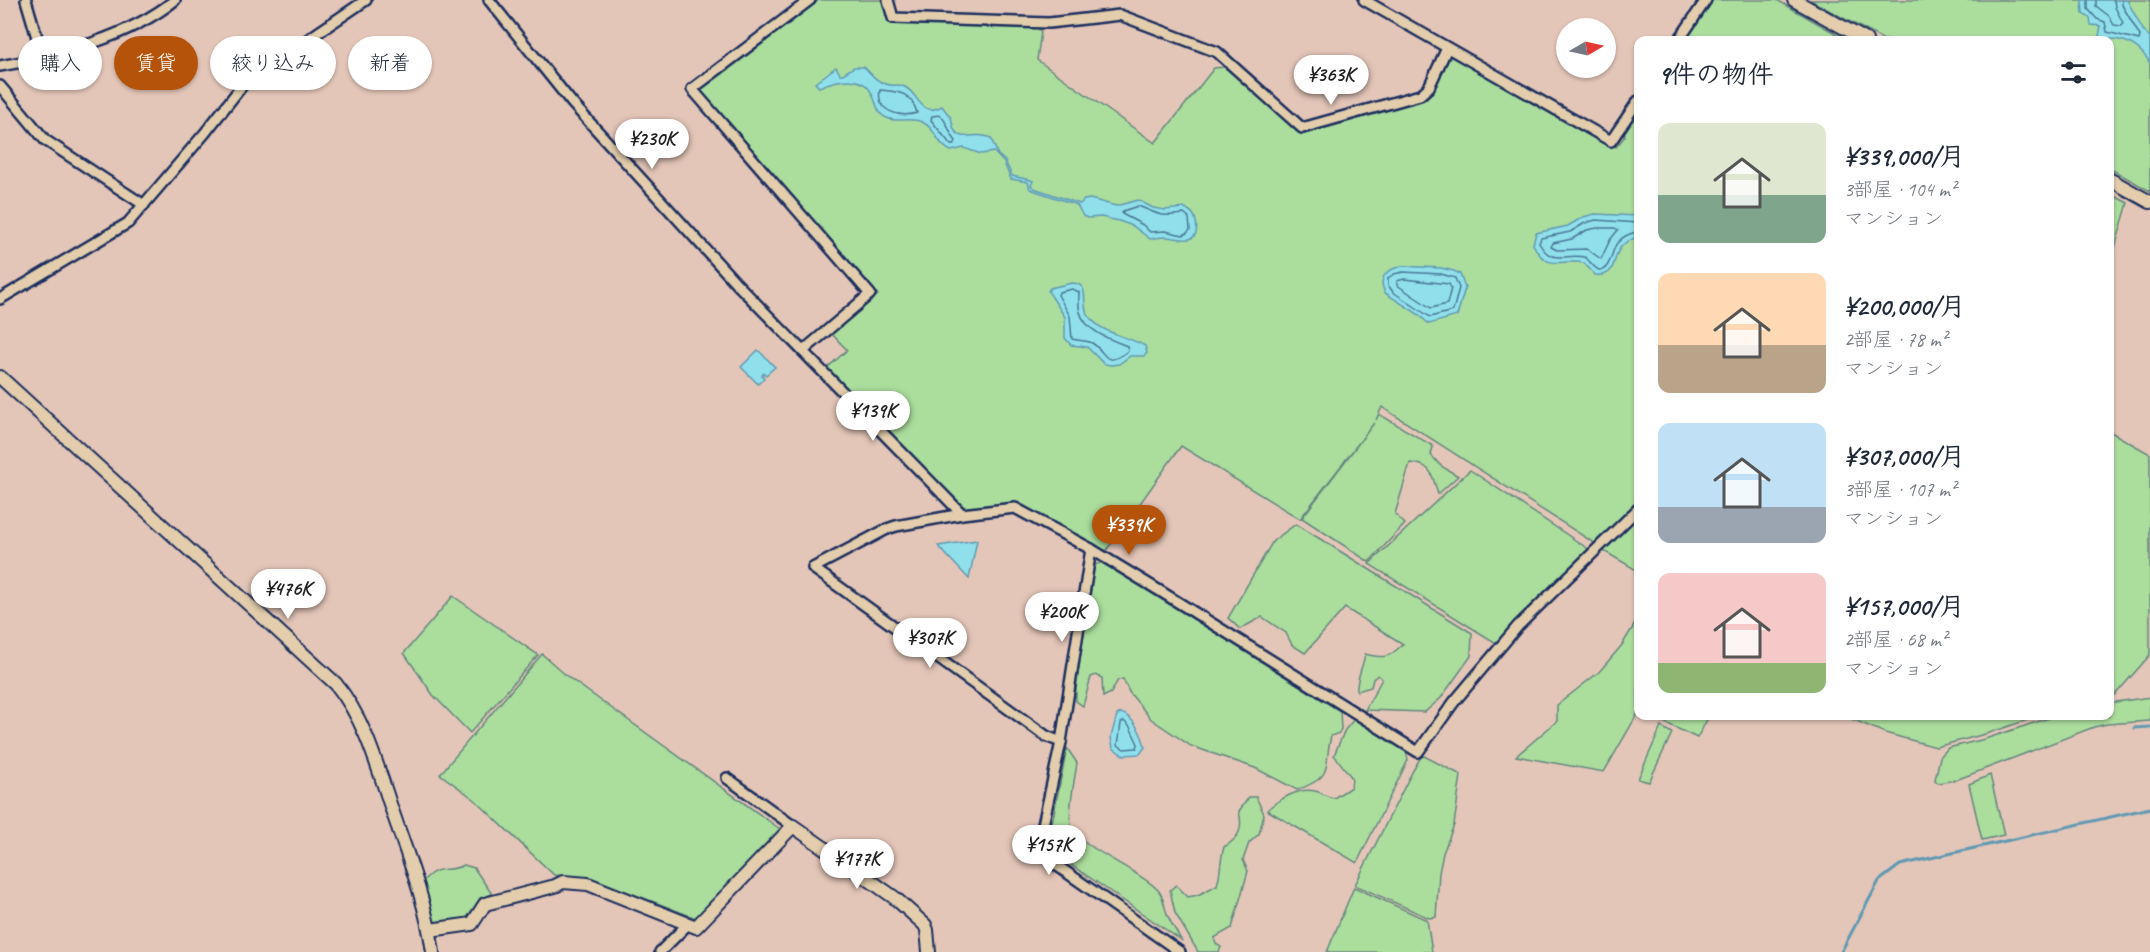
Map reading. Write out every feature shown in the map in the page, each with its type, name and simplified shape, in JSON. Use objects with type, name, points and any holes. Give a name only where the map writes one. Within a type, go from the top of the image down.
[{"type":"street","points":[[26,0],[37,36]]},
{"type":"street","points":[[102,38],[147,20],[175,0]]},
{"type":"street","points":[[0,299],[128,223],[246,82],[366,0]]},
{"type":"street","points":[[489,0],[572,103],[737,284],[962,514]]},
{"type":"street","points":[[803,351],[870,294],[692,89],[810,0]]},
{"type":"street","points":[[888,0],[893,18],[1049,22],[1120,15],[1217,52],[1302,128],[1420,95],[1429,87],[1447,48]]},
{"type":"street","points":[[1364,0],[1611,141],[1634,107]]},
{"type":"street","points":[[1682,36],[1706,0]]},
{"type":"street","points":[[1794,0],[1859,36]]},
{"type":"street","points":[[0,66],[18,63]]},
{"type":"street","points":[[0,86],[45,140],[144,205]]},
{"type":"street","points":[[2114,182],[2150,202]]},
{"type":"street","points":[[0,377],[327,676],[348,699],[363,726],[423,900],[433,952]]},
{"type":"street","points":[[1061,742],[1046,736],[813,568],[887,529],[962,514],[1016,508],[1091,549],[1418,752],[1454,702],[1518,626],[1634,513]]},
{"type":"street","points":[[1091,549],[1061,742],[1041,834],[1043,854],[1180,952]]},
{"type":"street","points":[[727,778],[895,898],[925,925],[929,952]]},
{"type":"street","points":[[430,930],[472,924],[485,904],[563,882],[588,885],[696,927],[793,826]]},
{"type":"street","points":[[660,952],[688,924]]},
{"type":"green space","points":[[819,0],[884,0],[889,22],[1037,27],[1041,32],[1037,60],[1155,143],[1214,68],[1225,67],[1302,135],[1425,99],[1433,92],[1451,55],[1616,147],[1625,136],[1624,130],[1634,115],[1634,507],[1598,542],[1594,543],[1382,407],[1376,420],[1379,414],[1433,446],[1431,455],[1441,466],[1458,476],[1438,494],[1430,472],[1423,466],[1410,463],[1395,514],[1405,524],[1369,562],[1302,518],[1374,423],[1300,519],[1181,446],[1106,551],[1017,504],[1008,503],[964,511],[826,369],[847,350],[831,333],[878,295],[702,94],[702,87]]},
{"type":"green space","points":[[1712,0],[1777,0],[1840,36],[1688,36]]},
{"type":"green space","points":[[1810,0],[2150,0],[2150,191],[2114,171],[2114,36],[1877,36]]},
{"type":"green space","points":[[2114,196],[2128,203],[2114,251]]},
{"type":"green space","points":[[2114,434],[2150,454],[2150,655],[2114,696]]},
{"type":"green space","points":[[1470,470],[1590,550],[1496,643],[1369,564]]},
{"type":"green space","points":[[1634,520],[1634,569],[1602,550]]},
{"type":"green space","points":[[1296,524],[1472,633],[1471,656],[1441,698],[1425,712],[1365,710],[1382,679],[1378,675],[1373,679],[1371,687],[1357,691],[1365,654],[1377,657],[1386,656],[1403,644],[1345,608],[1305,653],[1292,645],[1286,633],[1262,617],[1240,629],[1228,618],[1273,541]]},
{"type":"green space","points":[[1102,562],[1340,711],[1341,729],[1339,733],[1331,736],[1327,764],[1322,775],[1309,785],[1297,790],[1255,768],[1191,746],[1151,719],[1129,692],[1123,679],[1118,680],[1111,693],[1103,697],[1102,678],[1096,675],[1091,677],[1083,706],[1076,701],[1093,566]]},
{"type":"green space","points":[[453,596],[538,655],[470,733],[433,695],[404,653]]},
{"type":"green space","points":[[1634,626],[1634,720],[1604,772],[1516,756],[1557,721],[1557,705],[1599,672],[1622,645]]},
{"type":"green space","points":[[542,654],[568,677],[780,829],[696,918],[591,878],[554,875],[474,799],[440,774]]},
{"type":"green space","points":[[2150,697],[2150,721],[2094,727],[1956,780],[1938,783],[1935,780],[1940,757],[1948,748],[1985,739],[2043,720],[2114,720],[2114,702]]},
{"type":"green space","points":[[1355,718],[1406,751],[1408,760],[1357,863],[1267,810],[1277,802],[1302,791],[1320,792],[1334,798],[1351,787],[1352,778],[1334,755],[1345,730]]},
{"type":"green space","points":[[1659,720],[1707,720],[1697,738]]},
{"type":"green space","points":[[1854,720],[2027,720],[1936,747],[1885,733]]},
{"type":"green space","points":[[1661,727],[1672,733],[1649,782],[1638,779]]},
{"type":"green space","points":[[1067,748],[1077,763],[1071,805],[1072,827],[1086,843],[1158,890],[1162,895],[1169,919],[1181,940],[1051,851],[1048,843]]},
{"type":"green space","points":[[1422,755],[1461,775],[1454,825],[1443,853],[1439,873],[1436,917],[1429,918],[1355,885]]},
{"type":"green space","points":[[1990,775],[2004,835],[1982,840],[1969,784]]},
{"type":"green space","points":[[1249,797],[1256,797],[1264,814],[1259,834],[1249,843],[1243,860],[1248,871],[1232,928],[1214,938],[1216,944],[1221,947],[1219,952],[1198,952],[1175,913],[1170,890],[1176,885],[1188,897],[1198,895],[1217,885],[1224,847],[1234,840],[1239,832],[1241,823],[1239,811]]},
{"type":"green space","points":[[464,865],[474,868],[492,894],[480,898],[467,918],[433,922],[423,881],[438,870],[458,868]]},
{"type":"green space","points":[[1354,887],[1427,920],[1432,952],[1327,952]]},
{"type":"water","points":[[2082,0],[2127,0],[2143,30],[2150,38],[2150,63],[2139,50],[2130,44],[2114,39],[2114,36],[2099,36],[2101,26],[2091,25],[2090,18],[2083,14]]},
{"type":"water","points":[[836,67],[840,74],[843,74],[854,67],[864,67],[882,83],[905,87],[929,109],[942,106],[959,134],[991,138],[998,155],[1005,161],[1012,176],[1033,181],[1031,185],[1034,188],[1080,204],[1090,199],[1116,206],[1138,200],[1153,208],[1165,210],[1184,208],[1195,217],[1197,230],[1195,235],[1187,239],[1165,237],[1150,239],[1133,226],[1119,221],[1101,217],[1087,218],[1083,216],[1077,205],[1030,189],[1028,182],[1011,179],[1004,163],[994,152],[981,154],[964,148],[951,151],[922,122],[891,119],[882,115],[868,87],[862,83],[848,80],[819,87],[815,83]]},
{"type":"water","points":[[1595,214],[1634,216],[1634,239],[1621,247],[1611,270],[1602,275],[1595,275],[1584,263],[1549,261],[1538,253],[1533,244],[1536,233],[1568,226],[1583,217]]},
{"type":"water","points":[[1402,266],[1441,268],[1460,274],[1465,288],[1457,316],[1429,324],[1418,314],[1385,293],[1383,278],[1388,272]]},
{"type":"water","points":[[1072,283],[1082,287],[1086,311],[1094,322],[1107,331],[1145,346],[1147,353],[1144,356],[1130,356],[1119,364],[1111,365],[1104,364],[1087,347],[1071,345],[1065,338],[1065,317],[1048,291],[1050,288]]},
{"type":"water","points":[[758,350],[775,367],[766,375],[764,373],[762,375],[764,378],[758,384],[741,367]]},
{"type":"water","points":[[977,540],[969,579],[938,546]]},
{"type":"water","points":[[1121,713],[1134,722],[1140,732],[1145,747],[1140,754],[1123,755],[1113,748],[1111,737],[1117,715]]},
{"type":"waterway","points":[[2134,728],[2150,727]]},
{"type":"waterway","points":[[1841,952],[1879,881],[1900,865],[2150,808]]}]
